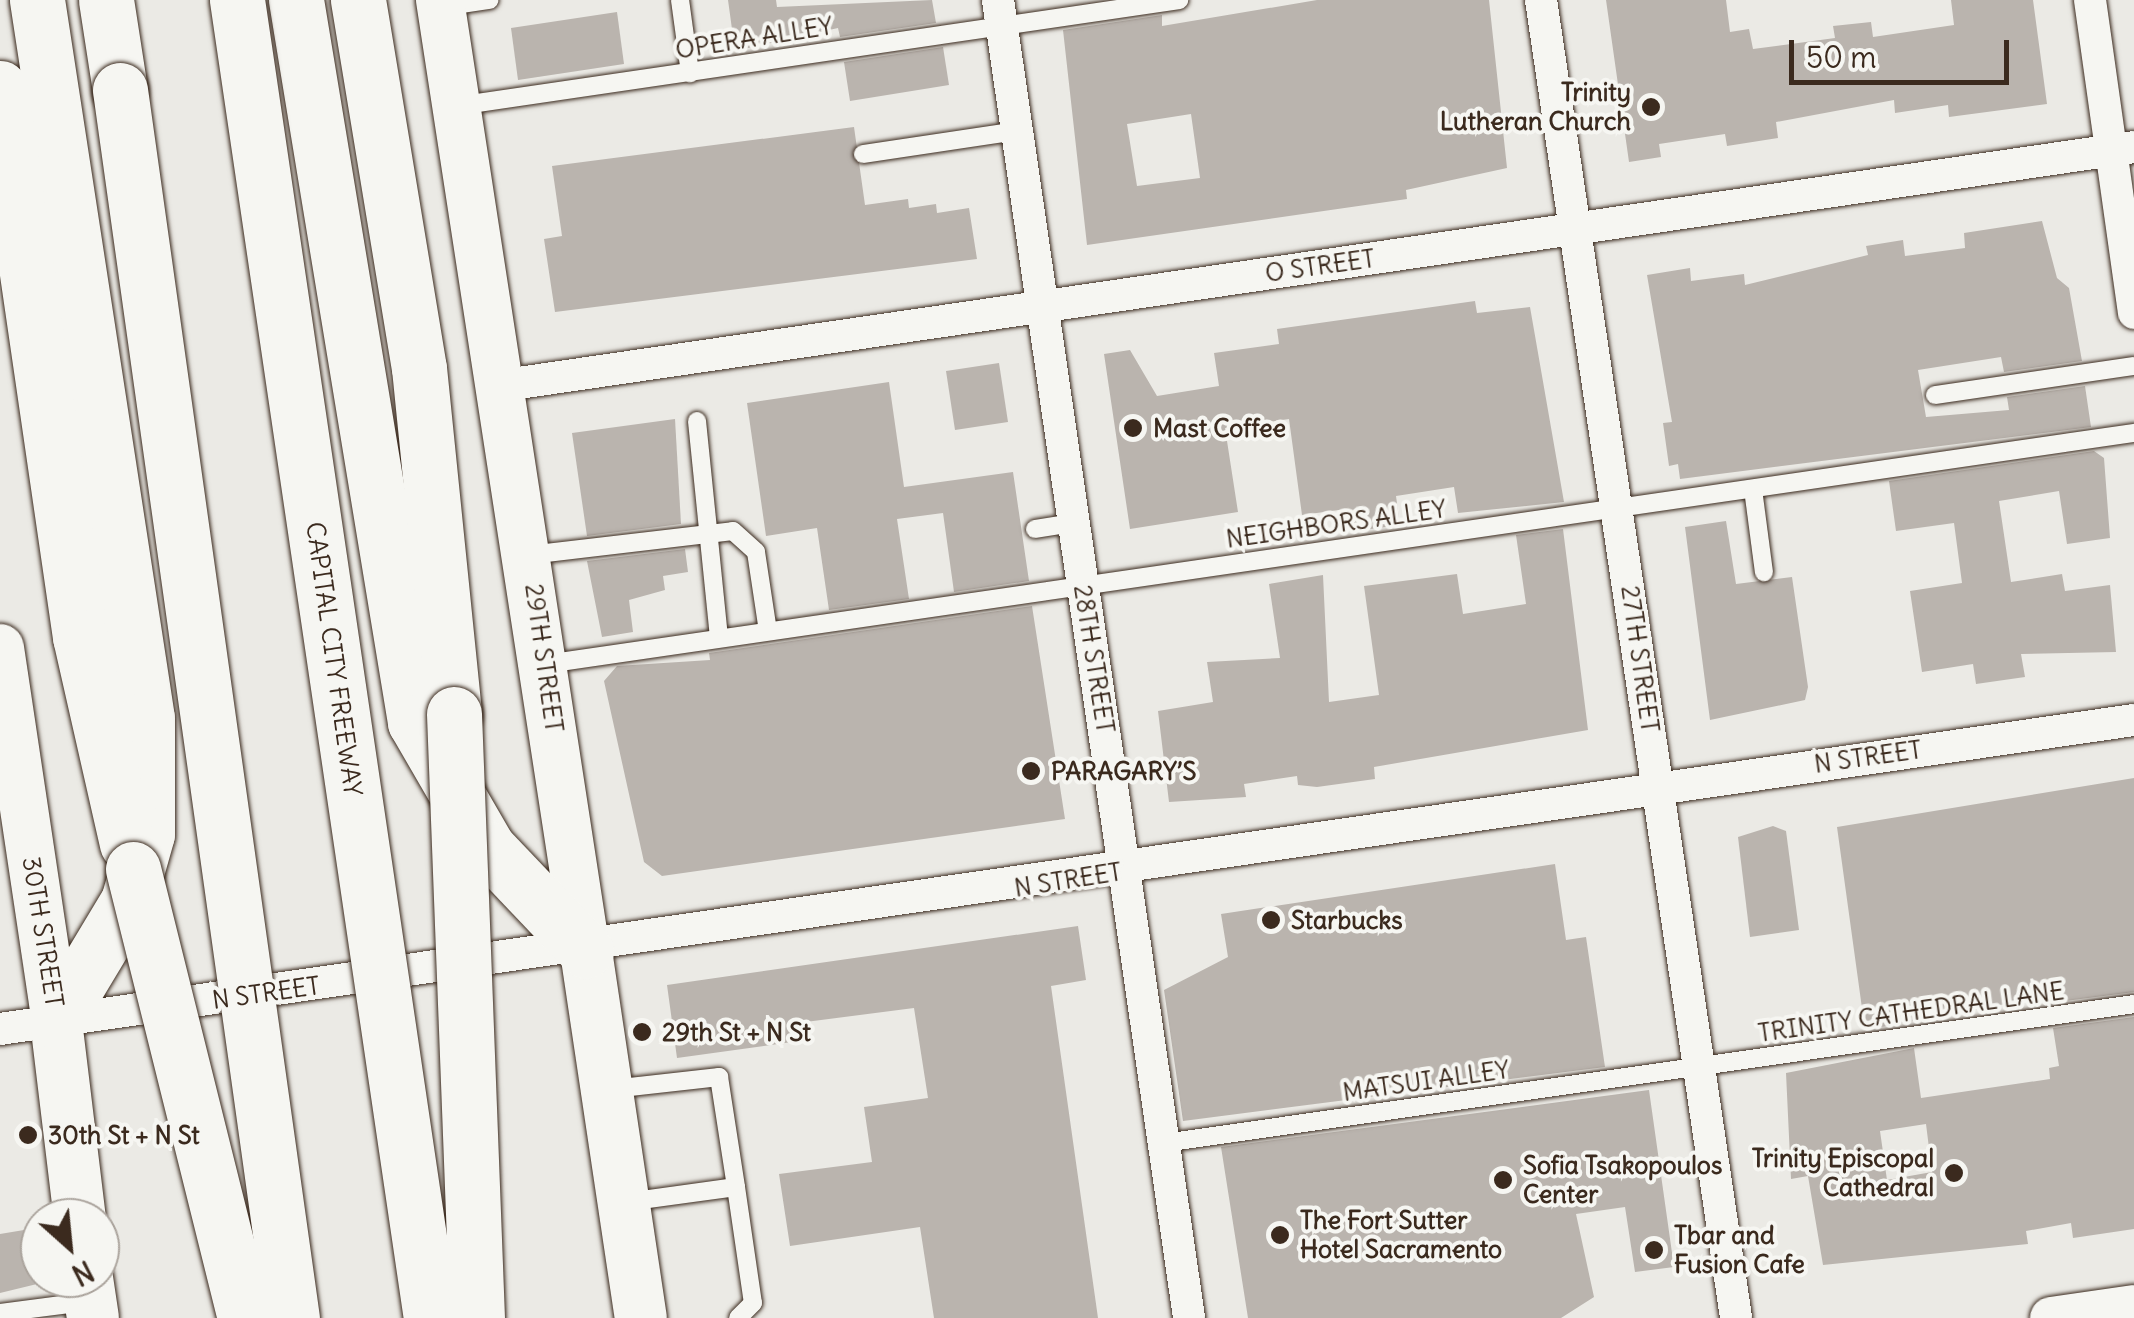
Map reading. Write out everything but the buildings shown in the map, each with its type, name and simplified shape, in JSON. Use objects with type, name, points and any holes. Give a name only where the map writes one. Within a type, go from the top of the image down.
[{"type":"highway","points":[[37,0],[147,718],[147,834],[128,900],[56,1021]]},
{"type":"highway","points":[[106,0],[292,1318]]},
{"type":"highway","name":"CAPITAL CITY FREEWAY","points":[[237,0],[431,1318]]},
{"type":"highway","points":[[296,0],[415,722],[488,848],[586,951]]},
{"type":"highway","points":[[358,0],[419,368],[454,714],[477,1318]]},
{"type":"highway","points":[[0,88],[95,716],[245,1318]]},
{"type":"main road","name":"29TH STREET","points":[[440,4],[454,106],[506,385],[641,1318]]},
{"type":"main road","name":"30TH STREET","points":[[0,648],[6,738],[56,1021],[78,1198]]},
{"type":"street","name":"27TH STREET","points":[[1541,0],[1618,509],[1695,1069],[1736,1318]]},
{"type":"street","points":[[2090,0],[2122,149],[2134,313]]},
{"type":"street","name":"28TH STREET","points":[[1000,13],[1190,1318]]},
{"type":"street","name":"O STREET","points":[[506,385],[2122,149]]},
{"type":"street","name":"N STREET","points":[[0,1029],[586,951],[1656,788],[2134,720]]},
{"type":"street","points":[[2051,1318],[2134,1306]]},
{"type":"lane","points":[[440,4],[488,0]]},
{"type":"lane","points":[[680,0],[690,72]]},
{"type":"lane","name":"OPERA ALLEY","points":[[454,106],[690,72],[1000,13],[1179,0]]},
{"type":"lane","points":[[862,154],[1017,131]]},
{"type":"lane","points":[[1935,395],[2134,366]]},
{"type":"lane","points":[[697,421],[711,517],[701,529],[719,638]]},
{"type":"lane","name":"NEIGHBORS ALLEY","points":[[546,664],[768,631],[945,597],[1083,585],[2134,433]]},
{"type":"lane","points":[[1753,489],[1764,572]]},
{"type":"lane","points":[[1036,529],[1074,523]]},
{"type":"lane","points":[[530,555],[701,529],[733,531],[752,544],[768,631]]},
{"type":"lane","name":"TRINITY CATHEDRAL LANE","points":[[1695,1069],[2134,1004]]},
{"type":"lane","name":"MATSUI ALLEY","points":[[1164,1143],[1695,1069]]},
{"type":"lane","points":[[607,1089],[719,1077],[753,1304],[738,1318]]},
{"type":"lane","points":[[624,1202],[736,1187]]},
{"type":"lane","points":[[0,1314],[90,1299]]},
{"type":"place","name":"Trinity Lutheran Church","points":[[1651,107]]},
{"type":"place","name":"Mast Coffee","points":[[1133,428]]},
{"type":"place","name":"PARAGARY’S","points":[[1031,771]]},
{"type":"place","name":"Starbucks","points":[[1271,920]]},
{"type":"place","name":"29th St + N St","points":[[642,1032]]},
{"type":"place","name":"30th St + N St","points":[[28,1135]]},
{"type":"place","name":"Trinity Episcopal Cathedral","points":[[1954,1173]]},
{"type":"place","name":"Sofia Tsakopoulos Center","points":[[1503,1180]]},
{"type":"place","name":"The Fort Sutter Hotel Sacramento","points":[[1280,1235]]},
{"type":"place","name":"Tbar and Fusion Cafe","points":[[1654,1250]]}]
